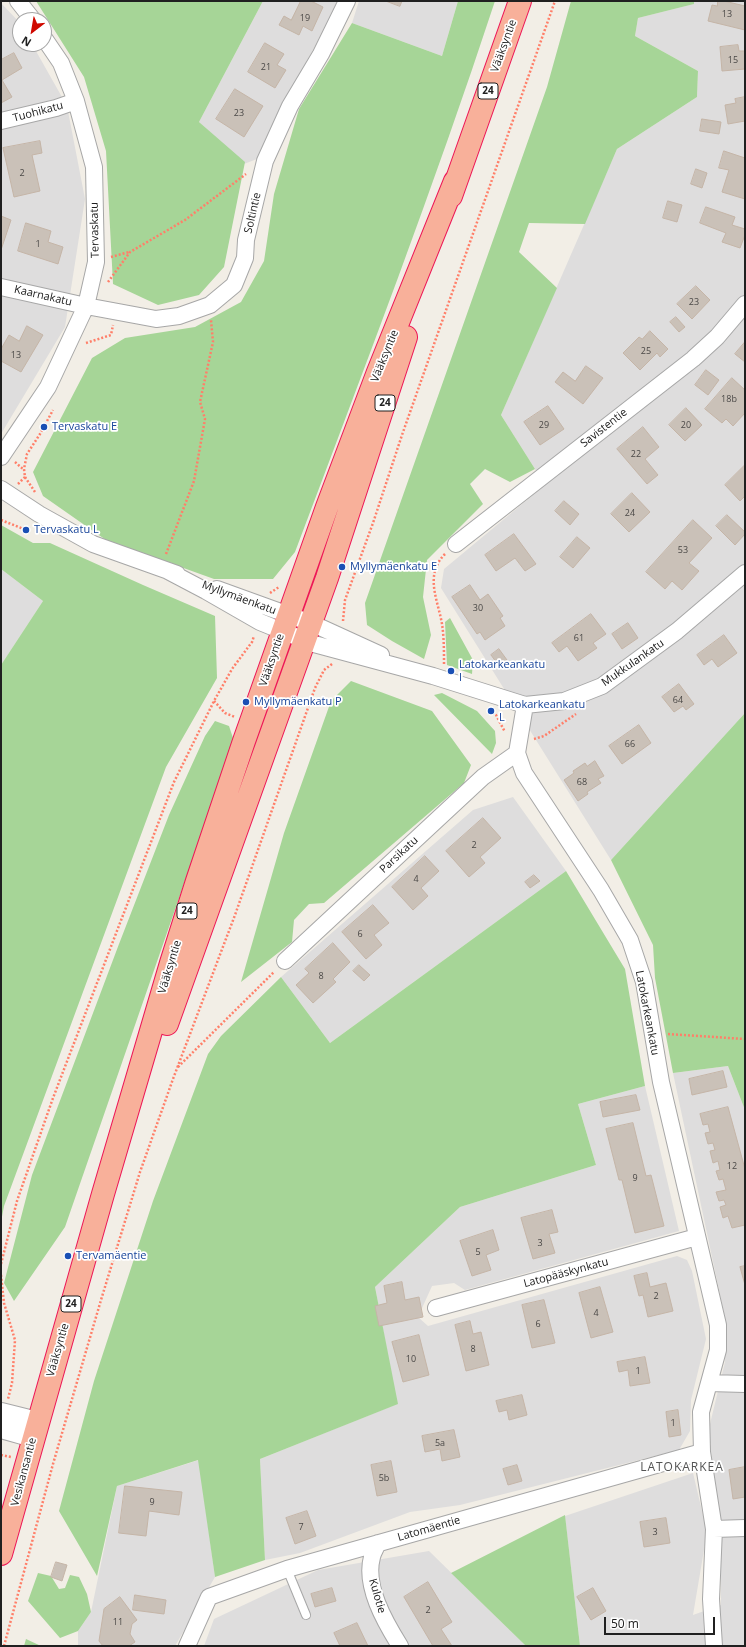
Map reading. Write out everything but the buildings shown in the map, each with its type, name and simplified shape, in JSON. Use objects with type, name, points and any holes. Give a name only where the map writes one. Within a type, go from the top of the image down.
[{"type":"highway","name":"Vääksyntie","points":[[103,1194],[165,1030],[308,632],[359,485],[456,181],[520,1]]},
{"type":"highway","name":"Vääksyntie","points":[[37,1424],[171,963],[241,748],[352,438],[456,181]]},
{"type":"highway","name":"Vesikansantie","points":[[1,1554],[37,1424]]},
{"type":"street","points":[[18,1],[27,12]]},
{"type":"street","name":"Soltintie","points":[[86,306],[117,310],[156,319],[179,316],[210,305],[234,285],[245,258],[246,240],[265,161],[290,106],[321,54],[347,1]]},
{"type":"street","name":"Tervaskatu","points":[[1,457],[48,387],[86,306],[96,262],[94,167],[76,101],[61,63],[52,50]]},
{"type":"street","name":"Tuohikatu","points":[[1,121],[56,108],[76,101]]},
{"type":"street","name":"Kaarnakatu","points":[[1,286],[86,306]]},
{"type":"street","name":"Savistentie","points":[[456,544],[693,359],[717,337],[745,304]]},
{"type":"street","name":"Myllymäenkatu","points":[[1,488],[39,514],[93,544],[164,570],[285,624],[308,632]]},
{"type":"street","name":"Mukkulankatu","points":[[308,632],[340,635],[400,664],[439,673],[525,705],[564,701],[602,686],[677,631],[745,573]]},
{"type":"street","name":"Mukkulankatu","points":[[308,632],[337,651],[439,673]]},
{"type":"street","name":"Latokarkeankatu","points":[[525,705],[517,753],[524,773],[601,890],[630,940],[644,982],[661,1082],[718,1325],[718,1350],[701,1412],[702,1452],[714,1530],[711,1599],[714,1646]]},
{"type":"street","name":"Parsikatu","points":[[285,961],[483,777],[517,753]]},
{"type":"street","name":"Latopääskynkatu","points":[[436,1308],[697,1237]]},
{"type":"street","points":[[709,1383],[745,1384]]},
{"type":"street","points":[[1,1413],[37,1424]]},
{"type":"street","points":[[1,1428],[37,1424]]},
{"type":"street","name":"Latomäentie","points":[[187,1646],[209,1597],[287,1569],[702,1452]]},
{"type":"street","points":[[714,1530],[745,1528]]},
{"type":"street","name":"Kulotie","points":[[378,1543],[372,1558],[370,1580],[381,1614],[400,1646]]},
{"type":"lane","points":[[287,1569],[306,1615]]},
{"type":"path","points":[[340,635],[345,600],[555,1]]},
{"type":"path","points":[[96,262],[130,252],[185,220],[265,161]]},
{"type":"path","points":[[107,284],[130,252]]},
{"type":"path","points":[[164,570],[194,481],[205,419],[200,402],[213,342],[210,305]]},
{"type":"path","points":[[83,349],[86,342],[111,335],[117,310]]},
{"type":"path","points":[[38,497],[24,477],[24,469],[27,454],[40,434],[55,405]]},
{"type":"path","points":[[1,520],[26,530]]},
{"type":"path","points":[[439,673],[442,624],[434,594],[433,580],[435,569],[443,556],[456,544]]},
{"type":"path","points":[[4,1646],[53,1464],[100,1300],[140,1172],[177,1068],[235,915],[315,688],[324,670],[334,662],[337,651]]},
{"type":"path","points":[[1,1264],[17,1201],[54,1098],[174,782],[214,701]]},
{"type":"path","points":[[177,1068],[285,961]]},
{"type":"path","points":[[652,1033],[745,1040]]},
{"type":"path","points":[[1,1275],[2,1296],[15,1340],[12,1383]]},
{"type":"shaded area","points":[[263,1],[338,1],[257,159],[244,164],[199,122]]},
{"type":"shaded area","points":[[359,1],[458,1],[442,56],[352,23]]},
{"type":"shaded area","points":[[694,1],[745,1],[745,713],[611,860],[441,588],[444,569],[545,485],[501,415],[617,149],[697,97],[698,71],[635,36],[638,18],[694,4]]},
{"type":"shaded area","points":[[1,3],[12,15],[12,52],[37,52],[67,106],[85,199],[65,327],[1,434]]},
{"type":"shaded area","points":[[1,569],[43,601],[1,665]]},
{"type":"shaded area","points":[[513,797],[566,871],[330,1043],[281,977],[473,810]]},
{"type":"shaded area","points":[[728,1066],[745,1110],[745,1646],[580,1646],[565,1516],[693,1473],[707,1532],[693,1615],[721,1605],[721,1565],[709,1428],[725,1362],[726,1323],[673,1073]]},
{"type":"shaded area","points":[[645,1086],[679,1231],[465,1290],[454,1283],[432,1286],[418,1317],[428,1326],[677,1256],[687,1260],[692,1271],[706,1339],[691,1400],[690,1431],[679,1450],[460,1505],[410,1512],[300,1553],[265,1560],[260,1459],[397,1404],[375,1287],[460,1207],[596,1165],[578,1104]]},
{"type":"shaded area","points":[[199,1460],[215,1577],[175,1646],[78,1646],[78,1631],[91,1612],[117,1486]]},
{"type":"shaded area","points":[[429,1551],[526,1646],[204,1646],[214,1619],[318,1570]]},
{"type":"green space","points":[[36,1],[263,1],[199,122],[245,162],[224,267],[199,295],[158,305],[113,284],[106,151],[84,77],[52,26],[52,12],[43,12]]},
{"type":"green space","points":[[458,1],[495,1],[423,209],[295,552],[273,579],[214,579],[106,540],[43,496],[33,472],[92,358],[125,338],[195,327],[241,302],[264,261],[274,194],[299,109],[352,23],[442,56]]},
{"type":"green space","points":[[571,1],[694,1],[694,4],[638,18],[635,36],[698,71],[697,97],[617,149],[585,224],[529,223],[519,252],[557,288],[501,415],[535,469],[510,482],[485,469],[470,484],[483,504],[427,560],[423,597],[431,635],[424,659],[367,625],[365,603],[547,87]]},
{"type":"green space","points":[[1,525],[33,543],[50,543],[215,616],[217,678],[166,767],[4,1206],[1,1222],[1,665],[43,601],[1,569]]},
{"type":"green space","points":[[450,618],[473,660],[472,674],[447,665],[445,622]]},
{"type":"green space","points":[[351,681],[432,711],[471,765],[464,783],[324,903],[309,904],[294,920],[292,942],[241,982],[284,833],[331,701]]},
{"type":"green space","points":[[442,693],[477,711],[495,731],[496,743],[492,754],[434,695]]},
{"type":"green space","points":[[745,713],[745,1110],[728,1066],[673,1073],[655,978],[653,945],[611,860]]},
{"type":"green space","points":[[215,721],[229,726],[233,738],[230,751],[65,1227],[14,1301],[4,1283],[32,1175],[169,815],[205,736]]},
{"type":"green space","points":[[566,871],[625,969],[645,1086],[578,1104],[596,1165],[460,1207],[375,1287],[398,1404],[260,1459],[265,1560],[215,1577],[198,1460],[117,1486],[97,1576],[59,1511],[94,1381],[153,1201],[208,1054],[221,1036],[281,977],[330,1043]]},
{"type":"green space","points":[[565,1515],[580,1646],[526,1646],[451,1573]]},
{"type":"green space","points":[[38,1573],[51,1576],[59,1589],[65,1588],[70,1575],[79,1577],[87,1594],[91,1612],[78,1631],[60,1638],[28,1601]]},
{"type":"green space","points":[[26,1639],[41,1646],[24,1646]]},
{"type":"place","name":"Tervaskatu E","points":[[44,427]]},
{"type":"place","name":"Tervaskatu L","points":[[26,530]]},
{"type":"place","name":"Myllymäenkatu E","points":[[342,567]]},
{"type":"place","name":"Latokarkeankatu I","points":[[451,671]]},
{"type":"place","name":"Myllymäenkatu P","points":[[246,702]]},
{"type":"place","name":"Latokarkeankatu L","points":[[491,711]]},
{"type":"place","name":"Tervamäentie","points":[[68,1256]]},
{"type":"district","name":"LATOKARKEA","points":[[682,1468]]}]
